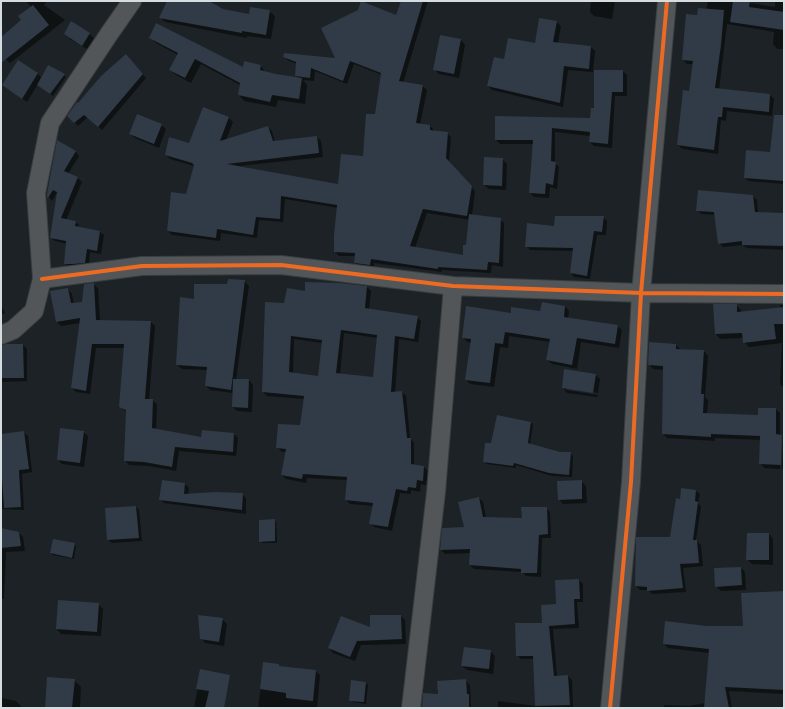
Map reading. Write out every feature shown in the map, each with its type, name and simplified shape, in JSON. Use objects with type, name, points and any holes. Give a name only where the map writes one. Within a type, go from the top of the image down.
[{"type":"street","points":[[1,335],[13,330],[34,311],[42,279],[36,193],[50,123],[132,1]]},
{"type":"street","points":[[610,708],[631,482],[641,293],[667,1]]},
{"type":"street","points":[[42,279],[142,266],[281,265],[454,286],[641,293],[784,294]]},
{"type":"street","points":[[411,708],[436,492],[454,286]]},
{"type":"building","points":[[167,1],[209,1],[223,9],[249,14],[250,7],[270,10],[266,35],[242,31],[242,33],[159,18]]},
{"type":"building","points":[[361,1],[396,15],[401,1],[423,1],[399,81],[423,85],[416,123],[430,125],[430,130],[448,132],[446,158],[472,186],[467,216],[423,209],[410,246],[463,255],[463,245],[466,245],[469,214],[501,218],[499,263],[488,262],[487,270],[438,267],[438,269],[371,259],[370,265],[354,263],[355,253],[334,252],[337,205],[281,196],[280,219],[256,217],[253,235],[217,229],[216,238],[167,231],[171,192],[186,194],[194,165],[192,163],[165,155],[169,137],[189,143],[203,107],[229,117],[220,141],[268,126],[273,141],[317,136],[319,153],[227,164],[338,184],[341,154],[363,156],[366,114],[375,114],[381,73],[350,61],[343,81],[311,68],[310,78],[295,76],[296,62],[283,57],[284,53],[335,58],[321,28],[358,10]]},
{"type":"building","points":[[733,1],[750,1],[749,7],[784,12],[784,30],[730,22]]},
{"type":"building","points":[[33,5],[49,25],[1,63],[1,37],[21,20],[18,16]]},
{"type":"building","points":[[698,8],[724,10],[715,88],[770,94],[769,112],[723,107],[722,117],[718,117],[714,150],[677,145],[683,90],[689,91],[693,61],[682,60],[686,14],[697,15]]},
{"type":"building","points":[[539,18],[557,21],[553,42],[591,46],[589,69],[564,66],[560,103],[487,86],[494,57],[504,59],[508,38],[535,43]]},
{"type":"building","points":[[71,21],[90,33],[82,46],[64,34]]},
{"type":"building","points":[[156,23],[243,67],[244,61],[261,65],[260,70],[302,78],[299,99],[272,95],[270,102],[238,95],[240,83],[195,59],[185,78],[169,70],[178,53],[149,38]]},
{"type":"building","points":[[440,35],[461,39],[454,74],[433,70]]},
{"type":"building","points":[[126,54],[143,74],[98,127],[84,115],[74,123],[67,116],[77,102],[78,103],[101,76]]},
{"type":"building","points":[[18,60],[38,73],[22,99],[2,85]]},
{"type":"building","points":[[48,65],[65,74],[50,94],[37,85]]},
{"type":"building","points":[[594,70],[623,70],[623,92],[612,92],[608,144],[589,142],[590,132],[552,128],[551,161],[556,162],[553,185],[546,183],[545,194],[529,193],[533,140],[495,140],[495,116],[590,118],[591,108],[594,108]]},
{"type":"building","points":[[137,114],[162,124],[154,144],[129,134]]},
{"type":"building","points":[[774,115],[784,115],[784,181],[744,178],[746,150],[770,152]]},
{"type":"building","points":[[57,140],[76,151],[64,171],[78,177],[61,218],[76,221],[75,226],[100,231],[97,251],[87,249],[85,263],[64,264],[66,241],[50,238],[57,192],[53,190],[48,198],[47,194]]},
{"type":"building","points":[[484,157],[503,158],[502,186],[483,185]]},
{"type":"building","points":[[698,190],[753,195],[755,212],[784,213],[784,246],[742,245],[742,241],[718,244],[714,212],[696,211]]},
{"type":"building","points":[[555,216],[604,216],[602,232],[594,231],[587,276],[570,273],[573,248],[525,247],[527,223],[554,226]]},
{"type":"building","points":[[228,279],[245,280],[231,390],[205,386],[207,367],[176,365],[180,297],[194,299],[194,284],[227,284]]},
{"type":"building","points":[[305,282],[367,286],[365,308],[418,316],[414,339],[395,336],[391,392],[402,391],[407,438],[411,438],[411,464],[424,466],[423,481],[417,480],[416,488],[408,487],[407,491],[396,489],[388,527],[369,524],[373,503],[345,500],[347,477],[303,474],[302,479],[281,475],[286,449],[276,448],[278,424],[300,425],[304,396],[262,392],[265,302],[284,303],[287,288],[305,291]],"holes":[[[341,330],[377,335],[373,377],[336,373]],[[291,336],[322,340],[318,376],[289,372]]]},
{"type":"building","points":[[94,283],[96,320],[151,321],[145,399],[153,399],[152,428],[201,437],[202,430],[234,433],[233,452],[175,447],[172,467],[144,462],[124,461],[126,410],[119,407],[124,344],[92,344],[86,391],[71,388],[80,318],[56,322],[50,291],[68,288],[71,303],[82,302],[84,284]]},
{"type":"building","points":[[542,302],[565,306],[564,317],[618,325],[615,344],[577,338],[572,365],[546,360],[550,339],[505,332],[503,344],[495,343],[490,383],[465,380],[471,339],[462,338],[466,306],[511,313],[511,307],[540,311]]},
{"type":"building","points":[[713,304],[737,304],[737,312],[784,307],[784,324],[774,324],[776,339],[743,343],[742,333],[715,334]]},
{"type":"building","points":[[649,342],[676,344],[676,349],[704,350],[701,394],[704,394],[703,413],[758,415],[758,408],[776,408],[776,434],[782,435],[781,465],[759,464],[760,436],[711,434],[711,437],[662,434],[663,366],[648,365]]},
{"type":"building","points":[[23,344],[24,378],[1,378],[1,345]]},
{"type":"building","points":[[564,369],[596,374],[593,393],[562,388]]},
{"type":"building","points":[[233,379],[249,379],[248,408],[232,407]]},
{"type":"building","points":[[497,415],[531,422],[528,443],[560,452],[571,452],[569,475],[549,473],[514,463],[513,466],[483,462],[485,443],[491,443]]},
{"type":"building","points":[[60,428],[84,431],[80,463],[57,460]]},
{"type":"building","points":[[24,431],[29,469],[19,470],[21,507],[4,508],[1,434]]},
{"type":"building","points":[[162,480],[185,483],[184,494],[215,492],[243,493],[242,510],[159,500]]},
{"type":"building","points":[[582,480],[582,499],[558,500],[557,481]]},
{"type":"building","points":[[681,488],[696,490],[695,501],[698,502],[693,540],[697,540],[699,563],[680,564],[683,588],[647,591],[647,587],[635,586],[636,537],[670,537],[676,498],[680,499]]},
{"type":"building","points":[[479,497],[483,517],[522,518],[521,507],[547,507],[548,534],[539,535],[537,573],[521,573],[521,569],[469,565],[470,549],[440,550],[442,528],[464,527],[458,502]]},
{"type":"building","points":[[136,506],[139,538],[107,540],[105,508]]},
{"type":"building","points":[[275,519],[275,541],[259,542],[259,520]]},
{"type":"building","points":[[1,528],[19,532],[21,546],[1,548]]},
{"type":"building","points":[[747,533],[769,533],[769,560],[746,560]]},
{"type":"building","points":[[53,539],[75,543],[72,558],[50,553]]},
{"type":"building","points":[[741,567],[742,585],[715,587],[714,568]]},
{"type":"building","points":[[579,579],[580,599],[574,599],[575,624],[549,626],[554,676],[568,675],[570,705],[535,706],[533,656],[516,656],[515,623],[542,623],[541,605],[556,604],[555,580]]},
{"type":"building","points":[[784,591],[784,690],[725,687],[729,708],[704,708],[709,649],[663,644],[665,621],[707,626],[743,626],[741,593]]},
{"type":"building","points":[[58,600],[99,603],[97,632],[56,629]]},
{"type":"building","points":[[198,615],[223,618],[219,642],[200,639]]},
{"type":"building","points":[[370,615],[401,615],[402,639],[357,641],[350,657],[328,648],[341,616],[370,627]]},
{"type":"building","points":[[464,647],[491,650],[489,669],[461,666]]},
{"type":"building","points":[[263,662],[279,664],[279,666],[316,670],[313,701],[286,698],[286,693],[260,689]]},
{"type":"building","points":[[200,669],[230,675],[224,708],[205,708],[209,691],[196,689]]},
{"type":"building","points":[[47,677],[75,679],[72,708],[45,708]]},
{"type":"building","points":[[466,679],[467,694],[469,694],[469,708],[422,708],[423,693],[438,694],[437,681]]},
{"type":"building","points":[[351,680],[366,682],[364,702],[349,701]]},
{"type":"cycle path","points":[[610,708],[631,482],[641,293],[667,1]]},
{"type":"cycle path","points":[[42,279],[142,266],[281,265],[453,286],[641,293],[784,294]]}]
